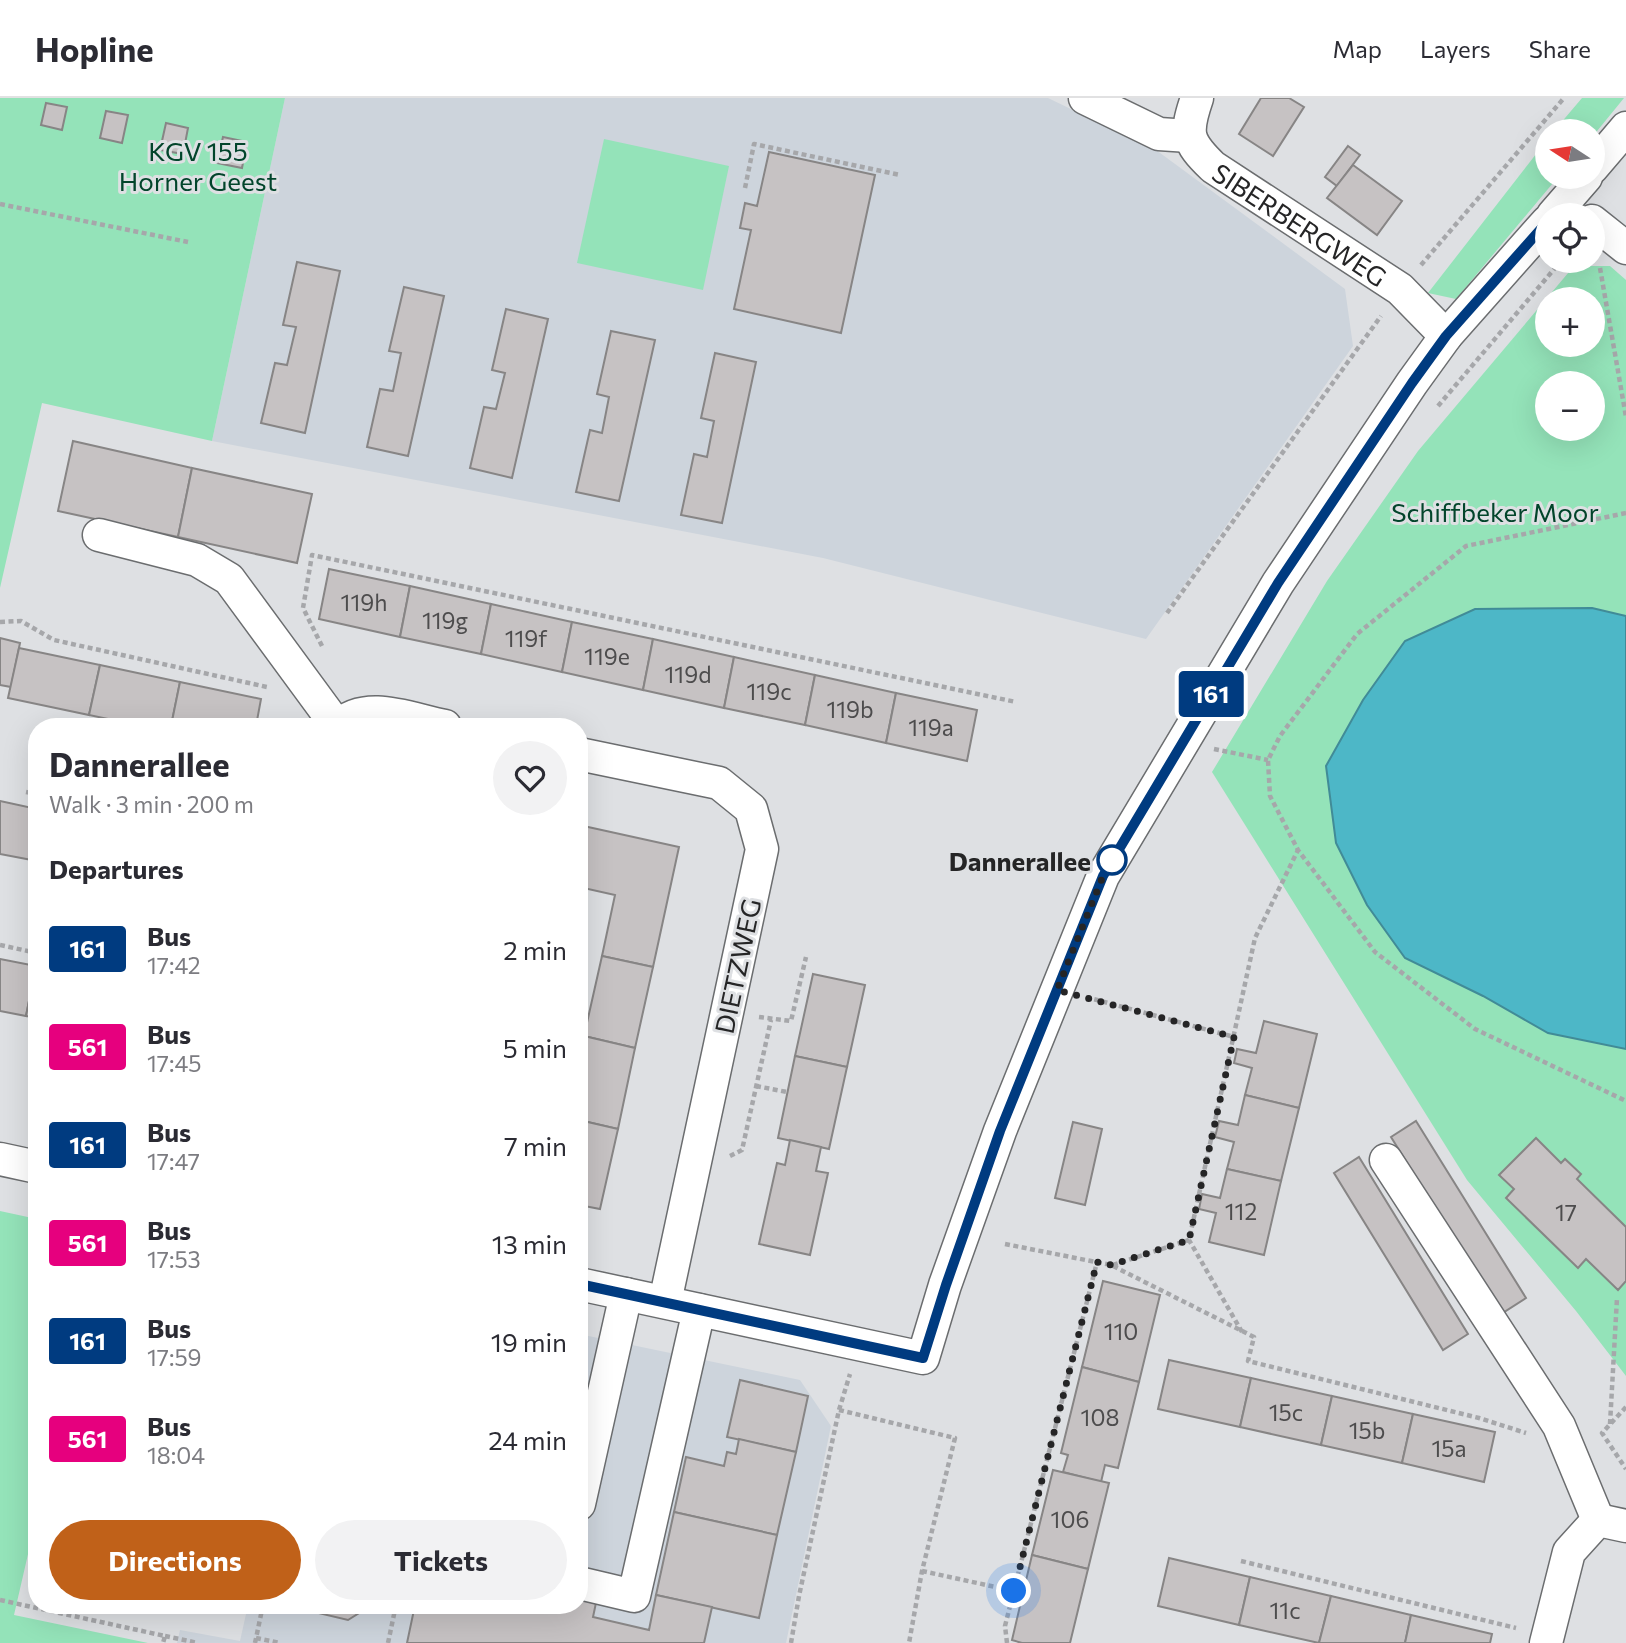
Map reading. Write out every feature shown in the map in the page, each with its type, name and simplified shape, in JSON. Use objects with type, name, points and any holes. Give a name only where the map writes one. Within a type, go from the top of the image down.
[{"type":"street","points":[[1085,98],[1159,134],[1189,136],[1191,116],[1197,98]]},
{"type":"street","points":[[1605,153],[1626,128]]},
{"type":"street","name":"SIBERBERGWEG","points":[[1189,136],[1198,153],[1213,167],[1400,289],[1446,336]]},
{"type":"street","points":[[1605,232],[1626,248]]},
{"type":"street","points":[[588,1286],[923,1358],[1000,1131],[1071,993],[1103,876],[1278,583],[1446,336],[1535,249]]},
{"type":"street","points":[[99,535],[197,560],[229,579],[332,718]]},
{"type":"street","points":[[351,718],[372,711],[406,718]]},
{"type":"street","name":"DIETZWEG","points":[[588,756],[719,783],[751,809],[762,849],[665,1302]]},
{"type":"street","points":[[0,1159],[28,1165]]},
{"type":"street","points":[[1386,1160],[1559,1426],[1574,1462],[1612,1523],[1569,1552],[1546,1639]]},
{"type":"street","points":[[588,1464],[626,1294]]},
{"type":"street","points":[[588,1585],[634,1596],[699,1310]]},
{"type":"path","points":[[1167,613],[1400,289],[1564,98]]},
{"type":"path","points":[[745,188],[754,144],[900,175]]},
{"type":"path","points":[[0,204],[188,242]]},
{"type":"path","points":[[1431,415],[1551,273]]},
{"type":"path","points":[[1591,273],[1626,416]]},
{"type":"path","points":[[1626,513],[1466,546],[1357,634],[1280,736],[1268,760],[1270,796],[1298,850],[1375,952],[1475,1029],[1626,1101]]},
{"type":"path","points":[[327,656],[303,608],[312,555],[1016,702]]},
{"type":"path","points":[[0,622],[21,621],[54,640],[266,686],[275,694]]},
{"type":"path","points":[[1208,747],[1268,760]]},
{"type":"path","points":[[1242,1332],[1189,1240],[1255,938],[1298,850]]},
{"type":"path","points":[[0,945],[28,951]]},
{"type":"path","points":[[727,1010],[771,1020],[791,1021],[806,957]]},
{"type":"path","points":[[1071,993],[1090,985]]},
{"type":"path","points":[[1071,993],[1234,1037]]},
{"type":"path","points":[[696,1155],[720,1161],[742,1150],[771,1020]]},
{"type":"path","points":[[756,1086],[787,1092]]},
{"type":"path","points":[[1111,1265],[1189,1240]]},
{"type":"path","points":[[1005,1244],[1111,1265],[1254,1337],[1248,1361],[1479,1418],[1536,1436],[1574,1462]]},
{"type":"path","points":[[1007,1643],[1005,1626],[1097,1262]]},
{"type":"path","points":[[1610,1424],[1617,1298]]},
{"type":"path","points":[[791,1643],[839,1410],[859,1343]]},
{"type":"path","points":[[1626,1407],[1602,1433],[1626,1469]]},
{"type":"path","points":[[839,1410],[955,1438],[922,1571],[909,1643]]},
{"type":"path","points":[[1241,1561],[1546,1639]]},
{"type":"path","points":[[922,1571],[1014,1591]]},
{"type":"path","points":[[0,1600],[28,1606]]},
{"type":"path","points":[[64,1614],[198,1643]]},
{"type":"path","points":[[261,1614],[256,1641],[278,1643]]},
{"type":"path","points":[[388,1643],[394,1614]]},
{"type":"path","points":[[163,1643],[165,1636]]},
{"type":"shaded area","points":[[285,98],[1048,98],[1156,150],[1345,289],[1353,346],[1146,639],[823,558],[212,441]]},
{"type":"shaded area","points":[[588,1336],[800,1380],[831,1426],[786,1643],[177,1643],[180,1630],[240,1641],[246,1614],[588,1614]]},
{"type":"green space","name":"KGV 155 Horner Geest","points":[[0,98],[285,98],[212,441],[42,403],[0,588]]},
{"type":"green space","points":[[1582,98],[1624,98],[1605,121],[1605,119],[1564,119]]},
{"type":"green space","points":[[604,139],[729,166],[703,290],[577,263]]},
{"type":"green space","points":[[1535,155],[1535,189],[1548,189],[1456,299],[1428,293]]},
{"type":"green space","name":"Schiffbeker Moor","points":[[1605,266],[1610,266],[1626,280],[1626,616],[1592,608],[1475,609],[1405,641],[1363,700],[1326,766],[1483,996],[1548,1033],[1626,1049],[1626,1376],[1576,1311],[1467,1180],[1212,772],[1327,581],[1418,451],[1535,312],[1535,357],[1605,357],[1605,287],[1556,287],[1568,273],[1605,273]]},
{"type":"green space","points":[[0,1211],[28,1217],[28,1554],[14,1615],[148,1643],[0,1643]]},
{"type":"water","points":[[1592,608],[1626,616],[1626,1049],[1548,1033],[1483,996],[1405,958],[1367,905],[1336,843],[1326,766],[1363,700],[1405,641],[1475,609]]},
{"type":"building","points":[[1261,98],[1289,98],[1304,107],[1273,156],[1239,134]]},
{"type":"building","points":[[46,103],[67,107],[62,130],[41,125]]},
{"type":"building","points":[[106,111],[128,115],[122,143],[100,138]]},
{"type":"building","points":[[166,123],[188,128],[183,154],[160,150]]},
{"type":"building","points":[[223,137],[247,142],[242,168],[217,163]]},
{"type":"building","points":[[1348,146],[1360,155],[1337,186],[1325,177]]},
{"type":"building","points":[[769,152],[875,175],[841,333],[734,309],[751,230],[740,228],[745,203],[757,206]]},
{"type":"building","points":[[1353,165],[1402,201],[1377,235],[1327,198]]},
{"type":"building","points":[[297,262],[340,271],[305,433],[261,423],[275,363],[287,365],[296,327],[283,325]]},
{"type":"building","points":[[404,287],[444,296],[408,456],[367,447],[380,389],[393,391],[401,353],[389,351]]},
{"type":"building","points":[[506,309],[548,319],[512,478],[470,468],[484,407],[496,409],[505,373],[492,370]]},
{"type":"building","points":[[611,331],[655,340],[619,501],[576,492],[590,430],[602,433],[609,397],[597,394]]},
{"type":"building","points":[[715,353],[756,362],[722,523],[681,515],[694,454],[707,457],[714,421],[701,418]]},
{"type":"building","points":[[73,441],[192,468],[178,537],[58,511]]},
{"type":"building","points":[[192,468],[312,494],[297,563],[178,537]]},
{"type":"building","points":[[329,569],[410,586],[400,637],[319,619]]},
{"type":"building","points":[[410,586],[491,604],[481,654],[400,637]]},
{"type":"building","points":[[491,604],[572,622],[562,672],[481,654]]},
{"type":"building","points":[[572,622],[653,639],[643,690],[562,672]]},
{"type":"building","points":[[0,638],[20,643],[11,687],[0,685]]},
{"type":"building","points":[[653,639],[734,657],[724,708],[643,690]]},
{"type":"building","points":[[19,648],[100,665],[89,715],[8,698]]},
{"type":"building","points":[[734,657],[815,675],[805,725],[724,708]]},
{"type":"building","points":[[100,665],[180,682],[173,718],[103,718],[89,715]]},
{"type":"building","points":[[815,675],[896,693],[886,743],[805,725]]},
{"type":"building","points":[[180,682],[261,699],[257,718],[173,718]]},
{"type":"building","points":[[896,693],[977,710],[967,761],[886,743]]},
{"type":"building","points":[[0,801],[28,807],[28,859],[0,854]]},
{"type":"building","points":[[588,827],[679,847],[653,967],[602,956],[615,895],[588,889]]},
{"type":"building","points":[[602,956],[653,967],[635,1048],[588,1037],[588,1018]]},
{"type":"building","points":[[0,959],[28,964],[26,1016],[0,1011]]},
{"type":"building","points":[[813,974],[865,985],[847,1067],[795,1056]]},
{"type":"building","points":[[1264,1021],[1317,1034],[1299,1108],[1245,1095],[1252,1068],[1234,1063],[1237,1049],[1256,1053]]},
{"type":"building","points":[[588,1037],[635,1048],[618,1129],[588,1122]]},
{"type":"building","points":[[795,1056],[847,1067],[829,1149],[778,1138]]},
{"type":"building","points":[[1245,1095],[1299,1108],[1281,1181],[1227,1169],[1234,1142],[1215,1137],[1219,1121],[1238,1125]]},
{"type":"building","points":[[1416,1121],[1526,1298],[1501,1314],[1391,1137]]},
{"type":"building","points":[[588,1122],[618,1129],[600,1209],[588,1207]]},
{"type":"building","points":[[1073,1122],[1102,1129],[1085,1205],[1055,1198]]},
{"type":"building","points":[[1536,1138],[1561,1163],[1565,1159],[1581,1174],[1577,1179],[1626,1227],[1626,1281],[1618,1290],[1586,1259],[1578,1268],[1506,1198],[1514,1189],[1499,1175]]},
{"type":"building","points":[[790,1140],[821,1147],[816,1171],[828,1173],[810,1255],[759,1244],[777,1163],[785,1165]]},
{"type":"building","points":[[1359,1157],[1468,1334],[1443,1350],[1334,1173]]},
{"type":"building","points":[[1227,1169],[1281,1181],[1264,1255],[1209,1242],[1216,1213],[1199,1209],[1202,1194],[1220,1198]]},
{"type":"building","points":[[1103,1281],[1160,1295],[1139,1382],[1082,1367]]},
{"type":"building","points":[[1169,1360],[1251,1378],[1240,1427],[1158,1409]]},
{"type":"building","points":[[1082,1367],[1139,1382],[1118,1468],[1105,1465],[1101,1482],[1063,1472],[1068,1455],[1061,1453]]},
{"type":"building","points":[[1251,1378],[1332,1396],[1321,1445],[1240,1427]]},
{"type":"building","points":[[740,1380],[808,1396],[796,1452],[727,1437]]},
{"type":"building","points":[[1332,1396],[1413,1414],[1402,1463],[1321,1445]]},
{"type":"building","points":[[1413,1414],[1495,1432],[1484,1482],[1402,1463]]},
{"type":"building","points":[[739,1439],[796,1452],[777,1535],[674,1512],[686,1457],[724,1466],[727,1452],[736,1454]]},
{"type":"building","points":[[1053,1470],[1109,1483],[1088,1569],[1032,1555]]},
{"type":"building","points":[[674,1512],[777,1535],[759,1618],[656,1595]]},
{"type":"building","points":[[1032,1555],[1088,1569],[1070,1643],[1022,1643],[1012,1640]]},
{"type":"building","points":[[1169,1558],[1250,1577],[1239,1625],[1158,1606]]},
{"type":"building","points":[[1250,1577],[1331,1596],[1319,1643],[1239,1625]]},
{"type":"building","points":[[656,1595],[712,1607],[704,1643],[407,1643],[413,1614],[588,1614],[588,1596],[597,1598],[593,1617],[649,1630]]},
{"type":"building","points":[[1331,1596],[1411,1615],[1405,1643],[1319,1643]]},
{"type":"building","points":[[322,1614],[358,1614],[348,1620]]},
{"type":"building","points":[[1411,1615],[1492,1634],[1490,1643],[1405,1643]]},
{"type":"bus line","name":"161","points":[[588,1286],[923,1358],[1000,1131],[1103,876],[1278,583],[1412,383],[1446,336],[1535,236]]},
{"type":"place","name":"Dannerallee","points":[[1112,860]]},
{"type":"route","points":[[1014,1591],[1097,1262],[1111,1265],[1189,1240],[1234,1037],[1057,990],[1103,876],[1116,854],[1112,860]]}]
